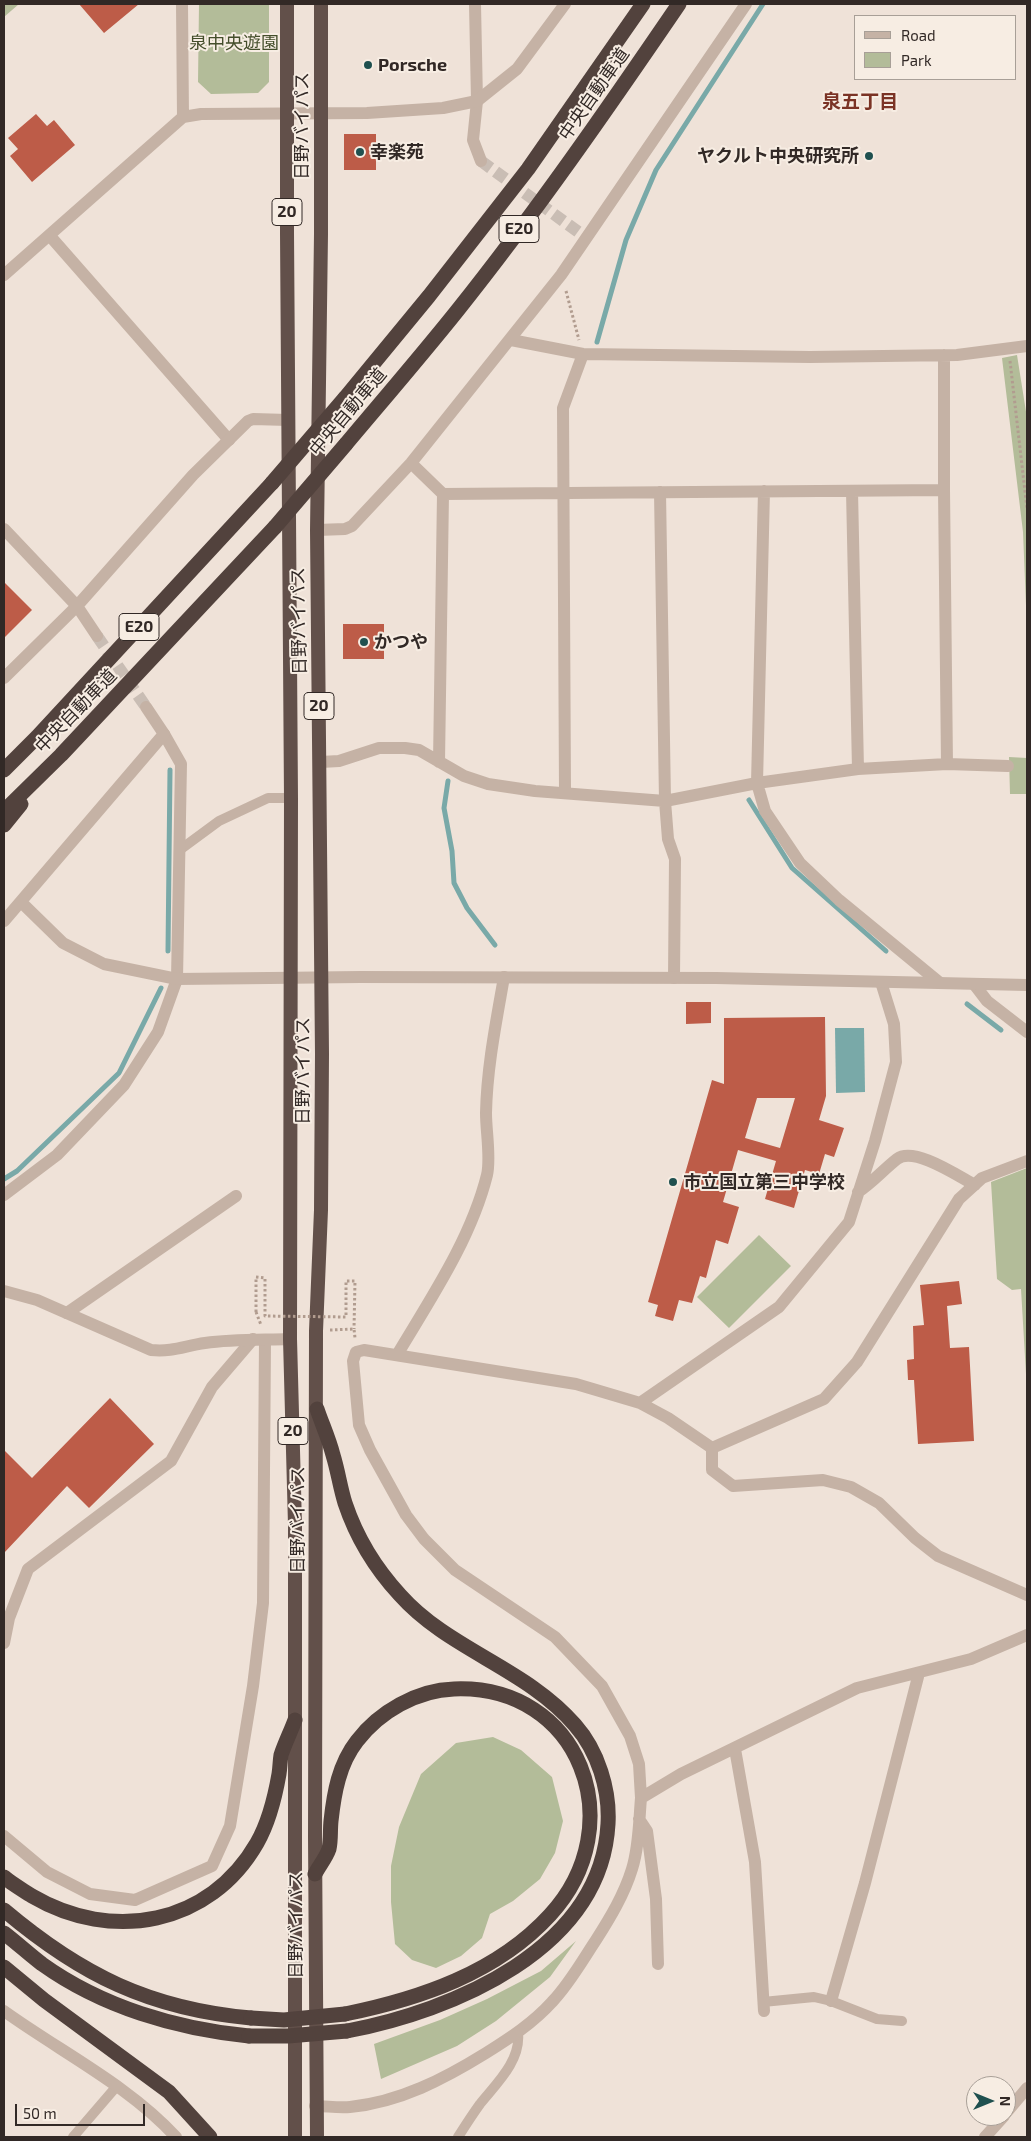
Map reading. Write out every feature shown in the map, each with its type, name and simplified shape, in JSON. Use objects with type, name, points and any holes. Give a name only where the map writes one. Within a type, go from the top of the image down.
[{"type":"highway","name":"日野バイパス","points":[[287,4],[291,798],[290,1339],[295,1525],[296,2137]]},
{"type":"highway","name":"日野バイパス","points":[[317,2137],[315,2106],[316,1331],[321,1210],[322,977],[317,530],[320,4]]},
{"type":"highway","name":"中央自動車道","points":[[4,770],[36,738],[272,483],[345,398],[429,296],[528,169],[643,4]]},
{"type":"highway","name":"中央自動車道","points":[[4,811],[61,755],[275,527],[346,444],[457,311],[535,209],[679,4]]},
{"type":"highway","points":[[4,825],[61,755]]},
{"type":"highway","points":[[4,1933],[43,1964],[101,1998],[148,2016],[216,2033],[249,2036],[298,2036],[346,2031],[383,2024],[428,2010],[481,1986],[533,1953],[568,1921],[584,1900],[594,1882],[603,1858],[607,1839],[608,1814],[606,1790],[590,1745],[572,1721],[537,1689],[443,1632],[420,1615],[400,1595],[368,1552],[345,1503],[333,1453],[317,1408]]},
{"type":"highway","points":[[4,1910],[50,1948],[120,1987],[163,2003],[191,2010],[251,2018],[284,2020],[345,2014],[394,2004],[452,1983],[507,1951],[550,1916],[577,1877],[589,1840],[591,1822],[589,1794],[580,1765],[573,1750],[552,1725],[538,1713],[509,1698],[481,1690],[465,1688],[436,1691],[413,1698],[386,1713],[370,1726],[357,1741],[345,1761],[333,1801],[329,1848],[315,1874]]},
{"type":"highway","points":[[4,1877],[42,1901],[61,1910],[96,1920],[124,1922],[149,1920],[171,1915],[204,1899],[232,1877],[258,1841],[270,1813],[276,1791],[281,1757],[295,1720]]},
{"type":"highway","points":[[4,1967],[44,2000],[169,2092],[210,2137]]},
{"type":"street","points":[[182,4],[183,117]]},
{"type":"street","points":[[475,4],[477,101],[473,140],[481,161]]},
{"type":"street","points":[[4,275],[183,117],[201,114],[320,114],[434,109],[477,101],[517,69],[565,4]]},
{"type":"street","points":[[317,530],[345,529],[352,526],[411,463],[562,276],[746,4]]},
{"type":"street","points":[[50,236],[229,440]]},
{"type":"street","points":[[511,340],[582,354],[810,357],[944,355],[1027,346]]},
{"type":"street","points":[[565,792],[563,408],[582,354]]},
{"type":"street","points":[[944,355],[947,764]]},
{"type":"street","points":[[4,678],[77,606],[193,475],[248,421],[253,419],[288,420]]},
{"type":"street","points":[[411,463],[443,494],[944,490]]},
{"type":"street","points":[[764,491],[757,783],[765,811],[800,863],[839,900],[940,983]]},
{"type":"street","points":[[852,491],[858,769]]},
{"type":"street","points":[[660,492],[665,801],[668,839],[675,859],[674,978]]},
{"type":"street","points":[[439,762],[443,494]]},
{"type":"street","points":[[4,529],[77,606],[98,636]]},
{"type":"street","points":[[4,1195],[57,1155],[124,1085],[158,1032],[177,979],[181,849],[181,764],[146,707]]},
{"type":"street","points":[[4,921],[164,734]]},
{"type":"street","points":[[320,762],[339,760],[379,748],[393,747],[419,750],[464,776],[488,784],[535,791],[665,801],[757,783],[858,769],[947,764],[1008,766]]},
{"type":"street","points":[[21,902],[62,943],[104,964],[177,979],[290,977],[674,978],[1027,985]]},
{"type":"street","points":[[397,1355],[434,1293],[467,1230],[488,1173],[486,1114],[489,1062],[504,977]]},
{"type":"street","points":[[640,1403],[779,1307],[849,1222],[875,1141],[896,1062],[894,1024],[881,982]]},
{"type":"street","points":[[974,984],[987,1001],[1027,1032]]},
{"type":"street","points":[[858,1192],[874,1181],[898,1158],[911,1155],[927,1159],[975,1185]]},
{"type":"street","points":[[712,1448],[824,1399],[857,1362],[959,1199],[982,1178],[1027,1161]]},
{"type":"street","points":[[68,1313],[236,1196]]},
{"type":"street","points":[[4,1290],[68,1313],[151,1350],[168,1352],[204,1343],[290,1339]]},
{"type":"street","points":[[4,1642],[9,1618],[28,1569],[171,1461],[212,1387],[259,1339]]},
{"type":"street","points":[[4,1836],[47,1872],[90,1894],[135,1900],[212,1866],[230,1826],[253,1686],[262,1602],[259,1339]]},
{"type":"street","points":[[315,2106],[348,2107],[374,2103],[410,2093],[452,2074],[518,2033],[552,2002],[574,1974],[610,1917],[633,1868],[641,1798],[639,1764],[630,1736],[602,1686],[555,1637],[455,1570],[424,1540],[406,1515],[370,1450],[359,1425],[353,1362],[356,1352],[364,1350],[576,1384],[640,1403],[668,1418],[712,1448]]},
{"type":"street","points":[[712,1448],[712,1470],[733,1486],[823,1480],[851,1487],[879,1503],[915,1538],[938,1556],[1027,1595]]},
{"type":"street","points":[[641,1798],[681,1774],[857,1688],[971,1659],[1027,1635]]},
{"type":"street","points":[[831,2002],[865,1884],[919,1673]]},
{"type":"street","points":[[735,1749],[755,1862],[763,2006]]},
{"type":"street","points":[[639,1819],[647,1831],[656,1898],[658,1964]]},
{"type":"street","points":[[4,2011],[116,2087],[161,2121],[176,2137]]},
{"type":"street","points":[[1016,2102],[1027,2088]]},
{"type":"street","points":[[985,2137],[995,2126]]},
{"type":"lane","points":[[181,849],[219,821],[268,798],[291,798]]},
{"type":"lane","points":[[763,2006],[814,1997],[877,2019],[902,2022]]},
{"type":"lane","points":[[458,2137],[478,2106],[504,2076],[519,2042],[518,2033]]},
{"type":"lane","points":[[73,2137],[116,2087]]},
{"type":"path","points":[[562,276],[582,354]]},
{"type":"path","points":[[1008,348],[1027,510]]},
{"type":"path","points":[[256,1312],[256,1277],[265,1278],[265,1316],[346,1317],[346,1281],[355,1281],[354,1329],[356,1352]]},
{"type":"path","points":[[316,1331],[354,1329]]},
{"type":"green space","points":[[4,4],[19,4],[4,17]]},
{"type":"green space","name":"泉中央遊園","points":[[199,4],[269,4],[269,82],[258,93],[211,94],[198,82]]},
{"type":"green space","points":[[1017,355],[1027,418],[1027,630],[1023,532],[1002,358]]},
{"type":"green space","points":[[1009,757],[1027,758],[1027,859],[1026,794],[1010,794]]},
{"type":"green space","points":[[1027,1168],[1027,1391],[1021,1289],[1012,1290],[997,1279],[991,1182]]},
{"type":"green space","points":[[759,1235],[791,1266],[729,1328],[697,1297]]},
{"type":"green space","points":[[493,1737],[521,1750],[552,1777],[563,1821],[555,1853],[540,1879],[513,1901],[490,1914],[482,1938],[461,1956],[436,1968],[412,1960],[395,1944],[391,1902],[391,1866],[399,1827],[421,1774],[456,1743]]},
{"type":"green space","points":[[576,1941],[550,1977],[496,2021],[457,2046],[381,2079],[374,2044],[440,2020],[487,1999],[541,1971]]},
{"type":"water","points":[[835,1028],[864,1028],[865,1092],[836,1093]]},
{"type":"building","points":[[79,4],[139,4],[104,33]]},
{"type":"building","points":[[36,114],[47,126],[54,120],[75,145],[32,182],[10,156],[18,149],[8,138]]},
{"type":"building","name":"幸楽苑","points":[[344,134],[376,134],[376,170],[344,170]]},
{"type":"building","points":[[4,582],[32,610],[4,638]]},
{"type":"building","name":"かつや","points":[[343,624],[384,624],[384,659],[343,659]]},
{"type":"building","points":[[686,1002],[711,1002],[711,1023],[686,1024]]},
{"type":"building","points":[[825,1017],[826,1096],[819,1120],[844,1128],[834,1157],[825,1154],[819,1174],[805,1170],[794,1208],[765,1199],[776,1161],[738,1150],[723,1202],[739,1207],[728,1244],[716,1240],[706,1278],[700,1276],[692,1303],[679,1300],[673,1321],[655,1316],[658,1305],[648,1302],[712,1080],[724,1084],[724,1018]],"holes":[[[757,1098],[795,1098],[780,1148],[745,1138]]]},
{"type":"building","points":[[959,1281],[962,1304],[947,1306],[950,1348],[969,1347],[974,1441],[918,1444],[914,1380],[908,1380],[907,1360],[914,1359],[913,1326],[924,1325],[920,1285]]},
{"type":"building","points":[[110,1398],[154,1444],[89,1508],[67,1486],[4,1553],[4,1450],[32,1478]]},
{"type":"waterway","points":[[597,342],[626,240],[656,170],[763,4]]},
{"type":"waterway","points":[[168,951],[170,770]]},
{"type":"waterway","points":[[448,781],[444,808],[452,851],[454,883],[467,908],[495,945]]},
{"type":"waterway","points":[[749,800],[792,868],[886,951]]},
{"type":"waterway","points":[[4,1179],[17,1171],[119,1073],[161,988]]},
{"type":"waterway","points":[[967,1004],[1001,1030]]},
{"type":"tunnel","points":[[481,161],[588,239]]},
{"type":"tunnel","points":[[97,636],[146,707]]},
{"type":"place","name":"Porsche","points":[[368,65]]},
{"type":"place","name":"幸楽苑","points":[[360,152]]},
{"type":"place","name":"ヤクルト中央研究所","points":[[869,156]]},
{"type":"place","name":"かつや","points":[[364,642]]},
{"type":"place","name":"市立国立第三中学校","points":[[673,1182]]},
{"type":"district","name":"泉五丁目","points":[[860,102]]}]
